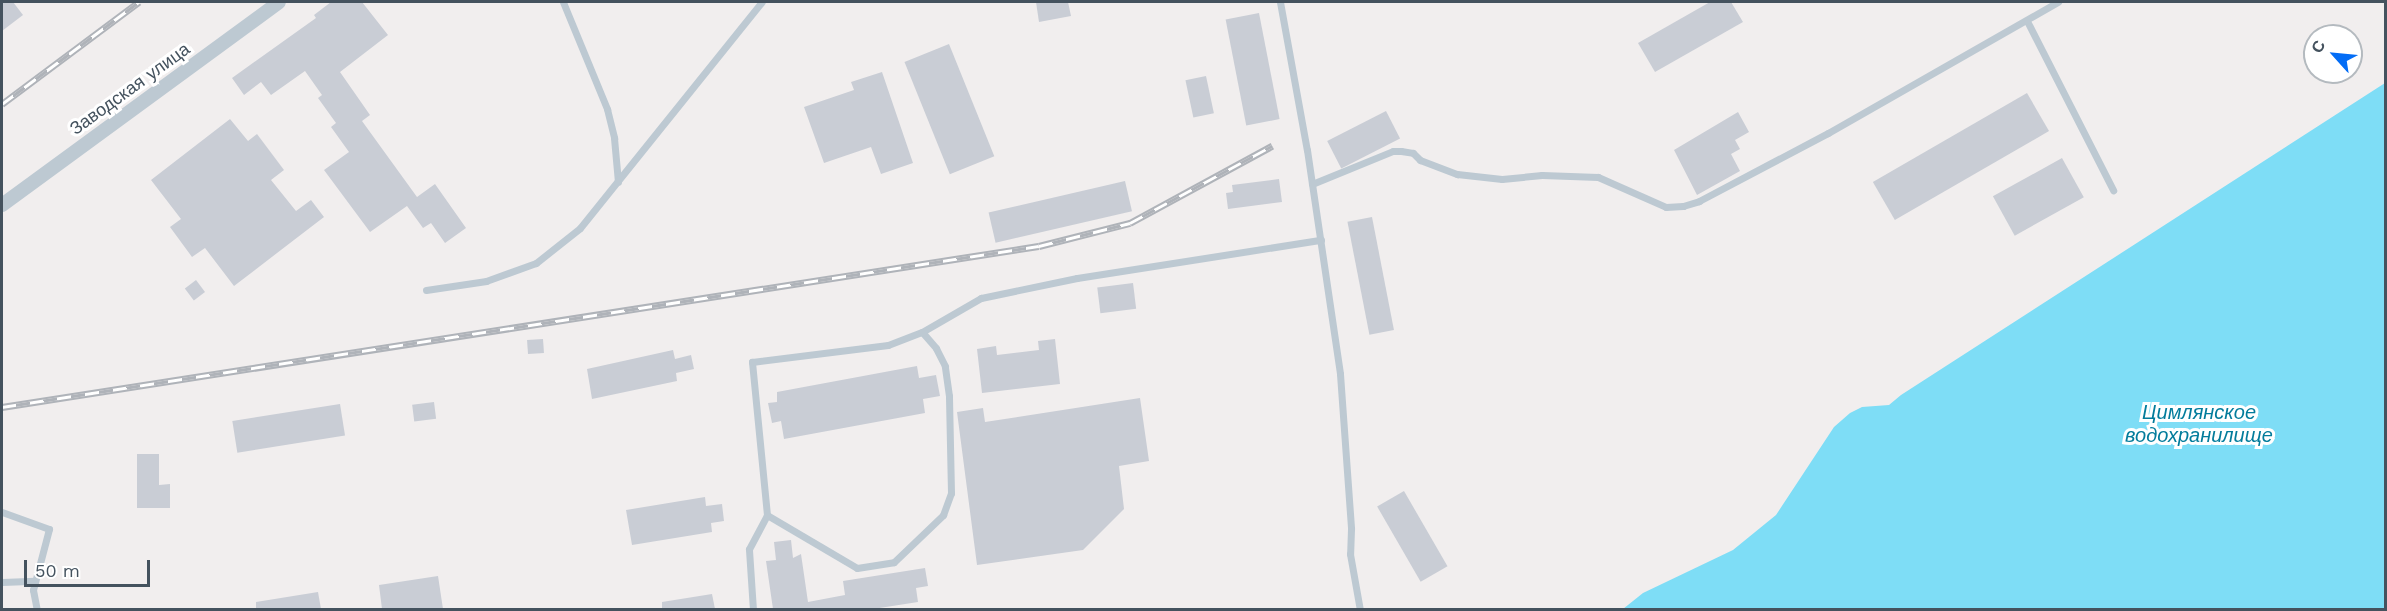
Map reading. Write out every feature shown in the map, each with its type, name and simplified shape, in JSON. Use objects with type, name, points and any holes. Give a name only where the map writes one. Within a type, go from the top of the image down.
[{"type":"street","name":"Заводская улица","points":[[2,205],[279,2]]},
{"type":"lane","points":[[563,2],[607,109],[614,138],[618,182]]},
{"type":"lane","points":[[426,290],[486,281],[536,262],[580,228],[762,2]]},
{"type":"lane","points":[[1280,2],[1312,184],[1340,374],[1351,529],[1350,554],[1360,609]]},
{"type":"lane","points":[[1312,184],[1393,151],[1401,151],[1413,153],[1420,160],[1457,174],[1502,179],[1542,175],[1598,177],[1665,207],[1683,206],[1699,201],[1828,133],[2058,2]]},
{"type":"lane","points":[[2027,21],[2113,190]]},
{"type":"lane","points":[[753,609],[749,549],[766,515],[753,362],[888,345],[922,332],[981,298],[1077,278],[1320,240]]},
{"type":"lane","points":[[766,515],[857,568],[894,562],[943,515],[951,493],[949,396],[945,366],[936,348],[922,332]]},
{"type":"lane","points":[[2,512],[49,529],[33,590],[37,609]]},
{"type":"lane","points":[[2,582],[35,581]]},
{"type":"water","name":"Цимлянское водохранилище","points":[[2385,83],[2385,609],[1623,609],[1643,593],[1733,550],[1776,515],[1834,427],[1850,413],[1862,407],[1889,405],[1901,395]]},
{"type":"building","points":[[2,2],[13,2],[23,15],[2,31]]},
{"type":"building","points":[[331,2],[362,2],[388,35],[340,72],[370,115],[362,121],[417,197],[435,184],[466,228],[445,243],[431,223],[423,228],[407,206],[370,232],[324,170],[349,152],[331,127],[336,123],[318,98],[322,95],[305,71],[271,95],[261,82],[244,95],[232,78],[316,18],[314,15]]},
{"type":"building","points":[[1036,2],[1068,2],[1071,16],[1039,22]]},
{"type":"building","points":[[1710,2],[1731,2],[1743,22],[1655,72],[1638,43]]},
{"type":"building","points":[[1259,13],[1280,119],[1246,126],[1226,19]]},
{"type":"building","points":[[949,44],[994,156],[950,174],[904,62]]},
{"type":"building","points":[[882,72],[913,163],[881,174],[871,147],[824,163],[804,107],[854,90],[851,82]]},
{"type":"building","points":[[1206,76],[1214,113],[1193,118],[1185,80]]},
{"type":"building","points":[[2027,93],[2049,131],[1895,220],[1873,182]]},
{"type":"building","points":[[1386,111],[1400,139],[1341,169],[1327,141]]},
{"type":"building","points":[[1738,112],[1749,132],[1735,140],[1740,149],[1731,154],[1740,171],[1697,195],[1674,150]]},
{"type":"building","points":[[230,119],[248,141],[257,134],[284,170],[271,180],[296,211],[311,200],[324,217],[234,286],[205,248],[192,257],[170,227],[181,219],[151,180]]},
{"type":"building","points":[[2062,158],[2084,197],[2015,236],[1993,196]]},
{"type":"building","points":[[1279,179],[1282,202],[1228,209],[1226,193],[1233,192],[1232,185]]},
{"type":"building","points":[[1125,181],[1132,211],[996,243],[989,212]]},
{"type":"building","points":[[1372,217],[1394,330],[1369,335],[1347,222]]},
{"type":"building","points":[[196,280],[205,292],[194,300],[185,288]]},
{"type":"building","points":[[1133,283],[1136,309],[1100,313],[1097,287]]},
{"type":"building","points":[[543,339],[544,353],[528,354],[527,340]]},
{"type":"building","points":[[1055,339],[1060,384],[982,393],[977,349],[996,346],[997,355],[1039,350],[1038,341]]},
{"type":"building","points":[[673,350],[675,359],[691,355],[694,369],[676,373],[677,381],[592,399],[587,369]]},
{"type":"building","points":[[917,366],[919,378],[936,375],[940,396],[923,399],[925,413],[784,439],[781,421],[772,423],[768,403],[777,402],[777,392]]},
{"type":"building","points":[[1140,398],[1149,461],[1119,466],[1124,509],[1083,550],[977,565],[957,412],[983,408],[985,422]]},
{"type":"building","points":[[434,402],[436,419],[414,422],[412,405]]},
{"type":"building","points":[[340,404],[345,436],[237,453],[232,421]]},
{"type":"building","points":[[137,454],[159,454],[159,485],[170,484],[170,508],[137,508]]},
{"type":"building","points":[[1404,491],[1448,566],[1421,582],[1377,506]]},
{"type":"building","points":[[705,497],[706,506],[722,504],[724,521],[711,523],[712,532],[632,545],[626,510]]},
{"type":"building","points":[[791,540],[793,558],[801,554],[808,602],[845,595],[843,581],[925,568],[928,586],[916,588],[918,602],[873,609],[773,609],[766,561],[776,560],[774,542]]},
{"type":"building","points":[[438,576],[443,609],[382,609],[379,585]]},
{"type":"building","points":[[318,592],[321,609],[256,609],[256,602]]},
{"type":"building","points":[[712,594],[715,609],[662,609],[662,602]]},
{"type":"railway","points":[[2,104],[139,2]]},
{"type":"railway","points":[[2,407],[1039,246],[1130,223],[1272,146]]}]
